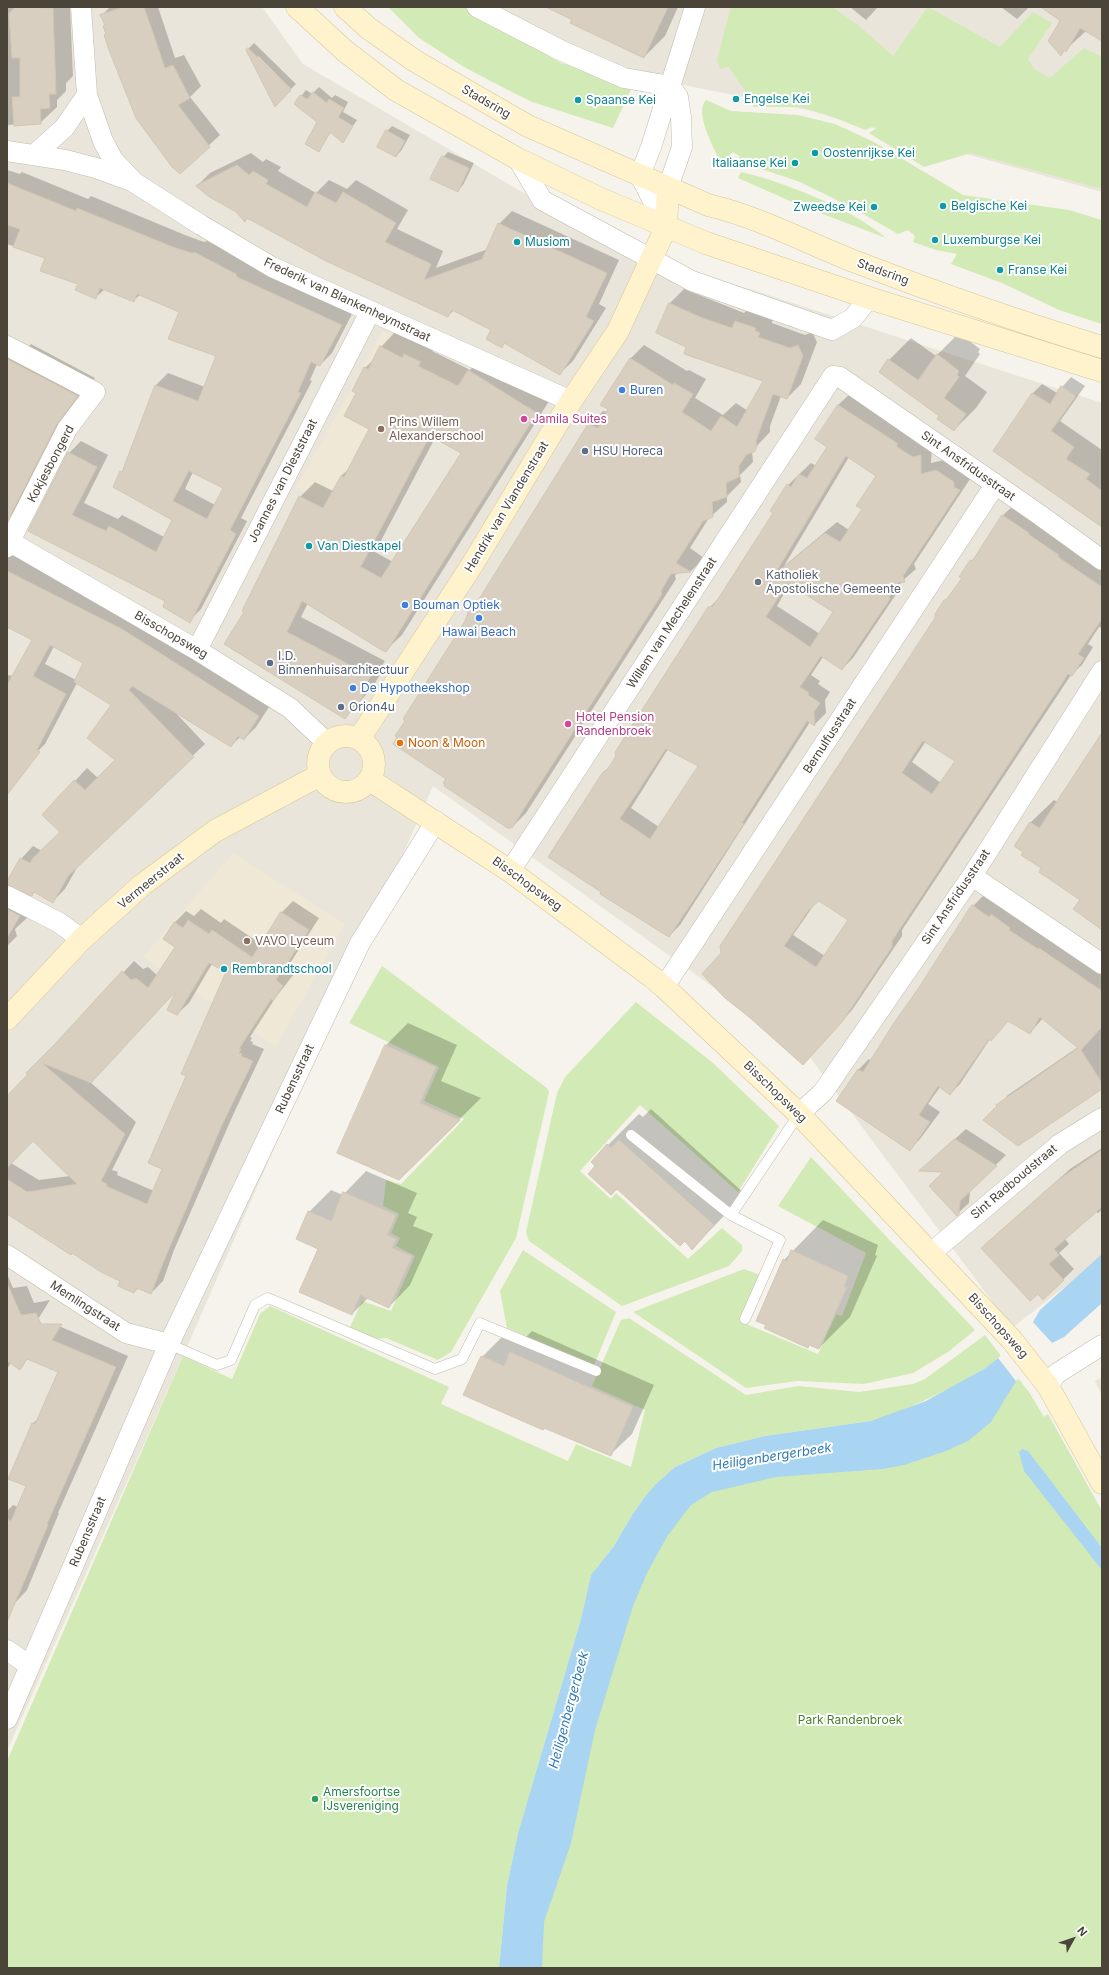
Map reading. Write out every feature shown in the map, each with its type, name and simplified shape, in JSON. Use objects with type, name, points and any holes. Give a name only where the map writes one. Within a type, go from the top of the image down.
[{"type":"street","name":"Frederik van Blankenheymstraat","points":[[82,7],[87,95],[103,141],[113,160],[132,181]]},
{"type":"street","points":[[297,7],[345,51],[396,90],[518,159],[601,199],[706,243],[868,298],[1102,371]]},
{"type":"street","name":"Stadsring","points":[[345,7],[368,28],[415,61],[528,126],[708,205],[735,212],[857,262],[1017,321],[1102,347]]},
{"type":"street","points":[[477,7],[560,50],[624,78],[670,86],[678,96],[682,117],[682,147],[668,188],[666,227]]},
{"type":"street","points":[[666,227],[640,175],[652,147],[695,7]]},
{"type":"street","points":[[34,155],[64,128],[87,95]]},
{"type":"street","name":"Frederik van Blankenheymstraat","points":[[7,151],[96,168],[132,181],[201,226],[272,267],[571,401]]},
{"type":"street","points":[[518,159],[542,200],[701,285],[832,330],[853,318],[868,298]]},
{"type":"street","name":"Hendrik van Viandenstraat","points":[[359,739],[472,565],[571,401],[618,331],[666,227]]},
{"type":"street","name":"Joannes van Dieststraat","points":[[197,650],[370,312]]},
{"type":"street","name":"Kokjesbongerd","points":[[7,346],[95,392],[67,429],[8,543]]},
{"type":"street","name":"Sint Ansfridusstraat","points":[[833,376],[840,377],[1102,560]]},
{"type":"street","name":"Willem van Mechelenstraat","points":[[510,871],[833,376]]},
{"type":"street","name":"Bernulfusstraat","points":[[664,987],[995,485]]},
{"type":"street","name":"Bisschopsweg","points":[[8,543],[197,650],[290,708],[327,743]]},
{"type":"street","name":"Sint Ansfridusstraat","points":[[799,1114],[823,1092],[972,876],[1102,671]]},
{"type":"street","points":[[342,736],[359,739],[366,744],[372,752],[374,771],[370,780],[360,788],[348,792],[331,788],[320,775],[318,758],[321,750],[334,738],[342,736]]},
{"type":"street","name":"Vermeerstraat","points":[[7,1019],[82,939],[142,885],[215,831],[320,775]]},
{"type":"street","name":"Bisschopsweg","points":[[370,780],[436,821],[510,871],[664,987],[799,1114],[931,1253],[1012,1340],[1033,1365],[1048,1386],[1102,1483]]},
{"type":"street","name":"Rubensstraat","points":[[7,1719],[169,1344],[360,943],[436,821]]},
{"type":"street","points":[[972,876],[1102,964]]},
{"type":"street","points":[[7,896],[58,922],[82,939]]},
{"type":"street","name":"Sint Radboudstraat","points":[[931,1253],[1060,1144],[1102,1118]]},
{"type":"street","name":"Memlingstraat","points":[[7,1255],[126,1333],[169,1344]]},
{"type":"street","points":[[1048,1386],[1056,1374],[1102,1345]]},
{"type":"street","points":[[7,1650],[30,1666]]},
{"type":"lane","points":[[731,1215],[799,1114]]},
{"type":"lane","points":[[631,1135],[731,1215],[780,1240],[745,1319]]},
{"type":"lane","points":[[169,1344],[217,1365],[232,1360],[255,1305],[268,1298],[435,1370],[462,1359],[480,1323],[596,1372]]},
{"type":"shaded area","points":[[7,7],[262,7],[303,64],[613,245],[1102,403],[1102,1258],[1012,1328],[809,1056],[433,786],[183,1356],[7,1751]]},
{"type":"shaded area","points":[[468,7],[1102,7],[1102,192],[812,111],[561,60]]},
{"type":"shaded area","name":"Prins Willem Alexanderschool","points":[[383,331],[468,370],[377,531],[296,488]]},
{"type":"shaded area","name":"VAVO Lyceum","points":[[233,853],[345,924],[276,1047],[143,957]]},
{"type":"shaded area","points":[[1102,1377],[1102,1396],[1095,1381]]},
{"type":"green space","points":[[388,7],[465,7],[561,63],[634,83],[613,128],[532,102],[464,67],[419,38]]},
{"type":"green space","points":[[731,7],[832,7],[858,25],[893,56],[928,7],[1000,47],[1033,12],[1052,23],[1028,59],[1034,69],[1050,78],[1084,48],[1102,57],[1102,189],[971,153],[924,167],[869,133],[877,128],[872,127],[865,130],[838,119],[801,107],[753,107],[756,95],[746,92],[729,67],[720,69],[717,60]]},
{"type":"green space","points":[[706,100],[731,111],[798,115],[835,124],[874,142],[963,195],[1069,210],[1102,220],[1102,324],[1059,310],[1002,283],[951,264],[957,254],[936,250],[913,242],[915,236],[908,230],[898,234],[849,206],[800,182],[738,161],[740,156],[732,152],[726,161],[719,159],[709,138],[703,120],[703,105]]},
{"type":"green space","points":[[741,172],[777,182],[837,207],[872,227],[886,238],[799,205],[738,178]]},
{"type":"green space","points":[[382,966],[547,1088],[549,1092],[516,1238],[451,1352],[438,1360],[386,1338],[374,1339],[350,1327],[362,1301],[391,1311],[415,1256],[396,1246],[400,1238],[391,1233],[399,1214],[383,1206],[386,1180],[401,1184],[464,1119],[424,1101],[439,1067],[349,1023]]},
{"type":"green space","points":[[636,1002],[713,1063],[779,1126],[738,1192],[640,1105],[580,1171],[611,1199],[616,1193],[688,1259],[722,1228],[742,1245],[742,1251],[729,1266],[622,1306],[529,1241],[526,1232],[557,1093],[565,1077]]},
{"type":"green space","points":[[811,1157],[975,1330],[948,1352],[913,1373],[864,1384],[797,1381],[746,1388],[633,1312],[744,1269],[760,1275],[739,1321],[818,1354],[836,1314],[842,1316],[866,1253],[778,1206]]},
{"type":"green space","points":[[523,1250],[616,1312],[594,1365],[507,1328],[500,1291]]},
{"type":"green space","points":[[270,1306],[449,1387],[441,1404],[568,1461],[576,1444],[631,1467],[645,1410],[592,1386],[621,1320],[629,1318],[746,1395],[798,1386],[859,1392],[913,1384],[925,1379],[985,1335],[1001,1356],[984,1369],[951,1388],[897,1413],[871,1421],[765,1436],[716,1448],[675,1467],[644,1498],[614,1546],[591,1575],[581,1619],[518,1833],[507,1886],[499,1968],[7,1968],[7,1761],[183,1356],[232,1379],[260,1314]]},
{"type":"green space","name":"Park Randenbroek","points":[[1018,1378],[1029,1392],[1044,1417],[1048,1414],[1102,1511],[1102,1968],[534,1968],[535,1917],[651,1530],[684,1500]]},
{"type":"water","name":"Heiligenbergerbeek","points":[[1102,1254],[1102,1303],[1064,1337],[1052,1343],[1018,1378],[991,1422],[968,1441],[946,1451],[904,1465],[882,1469],[776,1477],[712,1492],[691,1505],[668,1535],[648,1571],[633,1606],[595,1730],[571,1843],[544,1922],[542,1968],[499,1968],[507,1886],[518,1833],[581,1619],[591,1575],[614,1546],[644,1498],[655,1485],[675,1467],[716,1448],[765,1436],[871,1421],[926,1401],[984,1369],[1001,1356],[1033,1322],[1040,1310]]},
{"type":"water","points":[[1022,1449],[1028,1451],[1102,1548],[1102,1570],[1024,1471],[1019,1452]]},
{"type":"pier","points":[[1032,1321],[1054,1345],[1016,1381],[998,1358]]},
{"type":"building","points":[[15,7],[53,8],[56,94],[49,94],[50,108],[40,109],[41,124],[14,126],[12,97],[20,97],[20,58],[12,58],[9,14]]},
{"type":"building","points":[[123,7],[144,7],[165,68],[173,65],[190,98],[178,105],[210,147],[180,174],[172,167],[136,118],[109,50],[104,35],[106,34],[103,26],[105,25],[100,15]]},
{"type":"building","points":[[546,7],[668,7],[644,58],[570,23],[572,20]]},
{"type":"building","points":[[1041,7],[1102,7],[1102,41],[1080,28],[1066,52],[1064,50],[1061,56],[1048,41],[1060,21]]},
{"type":"building","points":[[248,48],[291,90],[275,107],[246,50]]},
{"type":"building","points":[[313,92],[327,103],[329,99],[344,108],[338,117],[353,126],[343,143],[330,132],[319,152],[305,144],[317,122],[294,104],[300,95],[307,99]]},
{"type":"building","points":[[386,130],[405,141],[396,157],[377,147]]},
{"type":"building","points":[[442,156],[469,168],[458,192],[430,179]]},
{"type":"building","points":[[237,165],[249,175],[253,171],[268,180],[266,184],[307,207],[315,192],[336,203],[343,192],[396,223],[385,242],[431,264],[424,280],[482,259],[498,223],[607,273],[586,317],[594,321],[560,375],[504,343],[502,348],[486,339],[491,330],[452,310],[448,317],[326,261],[247,218],[245,222],[236,212],[208,196],[196,186]]},
{"type":"building","points":[[7,183],[76,211],[77,208],[173,247],[192,253],[194,252],[236,274],[237,277],[342,325],[320,366],[311,362],[298,392],[301,393],[230,530],[236,534],[190,623],[163,607],[165,601],[28,531],[68,452],[97,467],[72,515],[106,531],[109,526],[156,552],[172,520],[113,487],[120,471],[122,472],[155,385],[198,401],[216,356],[168,339],[179,312],[137,294],[134,302],[100,288],[96,299],[75,290],[78,284],[40,271],[45,258],[13,247],[20,229],[7,225]],"holes":[[[189,471],[223,488],[207,519],[173,501]]]},
{"type":"building","points":[[669,303],[700,317],[732,328],[735,321],[756,328],[755,331],[760,333],[758,337],[790,348],[798,345],[803,356],[787,399],[773,394],[756,441],[757,447],[754,452],[746,455],[739,466],[739,477],[726,483],[727,497],[712,502],[713,517],[703,521],[676,563],[691,572],[671,574],[661,591],[662,594],[512,828],[510,827],[509,829],[444,786],[445,784],[443,783],[446,779],[393,744],[397,737],[395,736],[405,721],[403,719],[465,621],[469,610],[476,604],[588,424],[598,428],[608,409],[600,405],[630,358],[673,385],[674,383],[693,394],[682,412],[711,431],[721,416],[737,427],[763,381],[684,354],[686,347],[656,333]]},
{"type":"building","points":[[380,346],[402,358],[404,354],[421,362],[418,366],[458,386],[468,370],[537,413],[387,651],[385,652],[302,601],[287,632],[371,676],[367,682],[370,683],[358,704],[355,703],[345,719],[224,644],[244,612],[242,611],[299,496],[323,508],[341,476],[344,477],[369,429],[344,416],[356,393],[352,391],[364,367],[368,369]],"holes":[[[430,436],[461,453],[381,578],[361,567]]]},
{"type":"building","points":[[937,354],[959,371],[957,375],[959,377],[944,398],[966,414],[954,431],[937,419],[939,416],[879,372],[888,359],[918,380]]},
{"type":"building","points":[[7,359],[78,396],[57,424],[8,520]]},
{"type":"building","points":[[1061,386],[1076,396],[1051,431],[1074,447],[1066,459],[1090,474],[1086,479],[1102,491],[1102,527],[993,451],[1032,393],[1050,404]]},
{"type":"building","points":[[838,405],[897,443],[897,447],[913,457],[921,455],[921,474],[936,470],[954,482],[954,487],[960,490],[903,576],[905,582],[898,583],[889,597],[890,599],[842,670],[821,656],[800,687],[809,693],[808,695],[820,703],[814,712],[815,726],[807,721],[742,823],[744,824],[669,937],[600,894],[601,892],[548,857],[603,772],[606,771],[611,764],[616,756],[615,753],[617,749],[708,607],[713,606],[718,599],[773,513],[770,511],[787,484],[791,487],[799,474],[807,478],[827,447],[815,439]],"holes":[[[846,456],[876,476],[856,506],[862,509],[840,542],[825,533],[775,574]],[[788,583],[833,612],[810,647],[766,617]],[[666,749],[698,766],[650,839],[620,819]]]},
{"type":"building","points":[[1002,515],[1059,555],[1058,557],[1102,587],[1102,619],[1078,654],[1084,658],[1072,676],[1068,674],[892,941],[892,947],[842,1022],[803,1065],[749,1017],[725,998],[702,974],[721,953],[720,946],[935,618],[935,614],[944,600],[946,600],[962,578],[959,577],[970,560],[972,561]],"holes":[[[923,741],[955,761],[932,794],[902,773]],[[819,901],[848,920],[816,967],[784,946],[808,911]]]},
{"type":"building","points":[[7,571],[122,629],[259,716],[244,740],[238,736],[231,747],[132,686],[129,690],[194,757],[68,876],[53,903],[34,892],[32,896],[7,885],[7,881],[20,858],[30,863],[33,858],[60,832],[42,815],[48,808],[74,780],[85,790],[115,760],[87,738],[111,705],[74,682],[83,663],[50,645],[33,676],[66,694],[37,750],[40,752],[7,795],[7,685],[32,640],[7,627]]},
{"type":"building","points":[[1102,733],[1102,930],[1073,909],[1080,900],[1039,872],[1041,868],[1021,855],[1023,852],[1014,846],[1030,822],[1039,828]]},
{"type":"building","points":[[972,905],[989,917],[991,914],[1010,928],[1009,930],[1038,949],[1039,948],[1102,991],[1102,1027],[1081,1050],[1102,1083],[1102,1089],[1018,1146],[983,1120],[997,1106],[996,1105],[1078,1048],[1040,1017],[1030,1034],[1008,1021],[991,1041],[989,1039],[950,1095],[938,1086],[919,1115],[930,1122],[910,1151],[836,1101],[858,1069],[863,1072]]},
{"type":"building","points":[[7,909],[20,916],[7,938]]},
{"type":"building","points":[[281,912],[309,930],[276,980],[283,986],[273,1001],[271,999],[239,1049],[241,1049],[239,1053],[242,1054],[241,1056],[253,1061],[221,1127],[151,1294],[137,1288],[134,1293],[118,1286],[120,1281],[101,1272],[72,1253],[71,1255],[7,1214],[7,1179],[27,1192],[77,1184],[33,1141],[7,1168],[7,1096],[28,1074],[26,1073],[122,971],[131,980],[136,978],[148,988],[175,947],[163,939],[174,922],[183,928],[188,920],[209,934],[212,930],[252,957]],"holes":[[[209,963],[226,972],[181,1074],[186,1076],[148,1163],[162,1169],[147,1204],[106,1186],[107,1184],[101,1181],[125,1134],[42,1063],[91,1083],[176,991],[167,1010],[177,1015]]]},
{"type":"building","points":[[385,1045],[436,1067],[420,1103],[460,1120],[399,1180],[337,1153]]},
{"type":"building","points":[[955,1139],[997,1166],[960,1201],[959,1214],[957,1216],[929,1186],[943,1172],[919,1171]]},
{"type":"building","points":[[619,1140],[714,1225],[692,1250],[685,1241],[680,1246],[617,1189],[611,1195],[588,1174],[595,1166],[591,1162],[607,1144],[611,1148]]},
{"type":"building","points":[[1102,1150],[1102,1207],[1054,1249],[1059,1255],[1049,1264],[1064,1280],[1043,1300],[1038,1294],[1030,1301],[981,1248],[1058,1180]]},
{"type":"building","points":[[343,1192],[396,1215],[387,1235],[396,1239],[392,1248],[412,1256],[389,1308],[360,1295],[352,1315],[299,1292],[318,1249],[296,1239],[308,1211],[331,1221]]},
{"type":"building","points":[[791,1250],[848,1276],[844,1287],[847,1287],[819,1349],[809,1345],[808,1348],[764,1328],[766,1325],[756,1321],[783,1259],[787,1261]]},
{"type":"building","points":[[7,1283],[21,1315],[36,1313],[41,1324],[62,1324],[52,1340],[116,1367],[47,1524],[48,1525],[7,1622],[7,1519],[11,1521],[26,1486],[8,1479],[32,1423],[35,1424],[58,1372],[27,1359],[20,1370],[7,1361]]},
{"type":"building","points":[[510,1352],[633,1407],[611,1456],[544,1428],[543,1430],[463,1395],[481,1356],[504,1366]]},
{"type":"place","name":"Engelse Kei","points":[[736,99]]},
{"type":"place","name":"Spaanse Kei","points":[[578,100]]},
{"type":"place","name":"Oostenrijkse Kei","points":[[815,153]]},
{"type":"place","name":"Italiaanse Kei","points":[[795,163]]},
{"type":"place","name":"Belgische Kei","points":[[943,206]]},
{"type":"place","name":"Zweedse Kei","points":[[874,207]]},
{"type":"place","name":"Luxemburgse Kei","points":[[935,240]]},
{"type":"place","name":"Musiom","points":[[517,242]]},
{"type":"place","name":"Franse Kei","points":[[1000,270]]},
{"type":"place","name":"Buren","points":[[622,390]]},
{"type":"place","name":"Jamila Suites","points":[[524,419]]},
{"type":"place","name":"Prins Willem Alexanderschool","points":[[381,429]]},
{"type":"place","name":"HSU Horeca","points":[[585,451]]},
{"type":"place","name":"Van Diestkapel","points":[[309,546]]},
{"type":"place","name":"Katholiek Apostolische Gemeente","points":[[758,582]]},
{"type":"place","name":"Bouman Optiek","points":[[405,605]]},
{"type":"place","name":"Hawai Beach","points":[[479,618]]},
{"type":"place","name":"I.D. Binnenhuisarchitectuur","points":[[270,663]]},
{"type":"place","name":"De Hypotheekshop","points":[[353,688]]},
{"type":"place","name":"Orion4u","points":[[341,707]]},
{"type":"place","name":"Hotel Pension Randenbroek","points":[[568,724]]},
{"type":"place","name":"Noon & Moon","points":[[400,743]]},
{"type":"place","name":"VAVO Lyceum","points":[[247,941]]},
{"type":"place","name":"Rembrandtschool","points":[[224,969]]},
{"type":"place","name":"Amersfoortse IJsvereniging","points":[[315,1799]]}]
